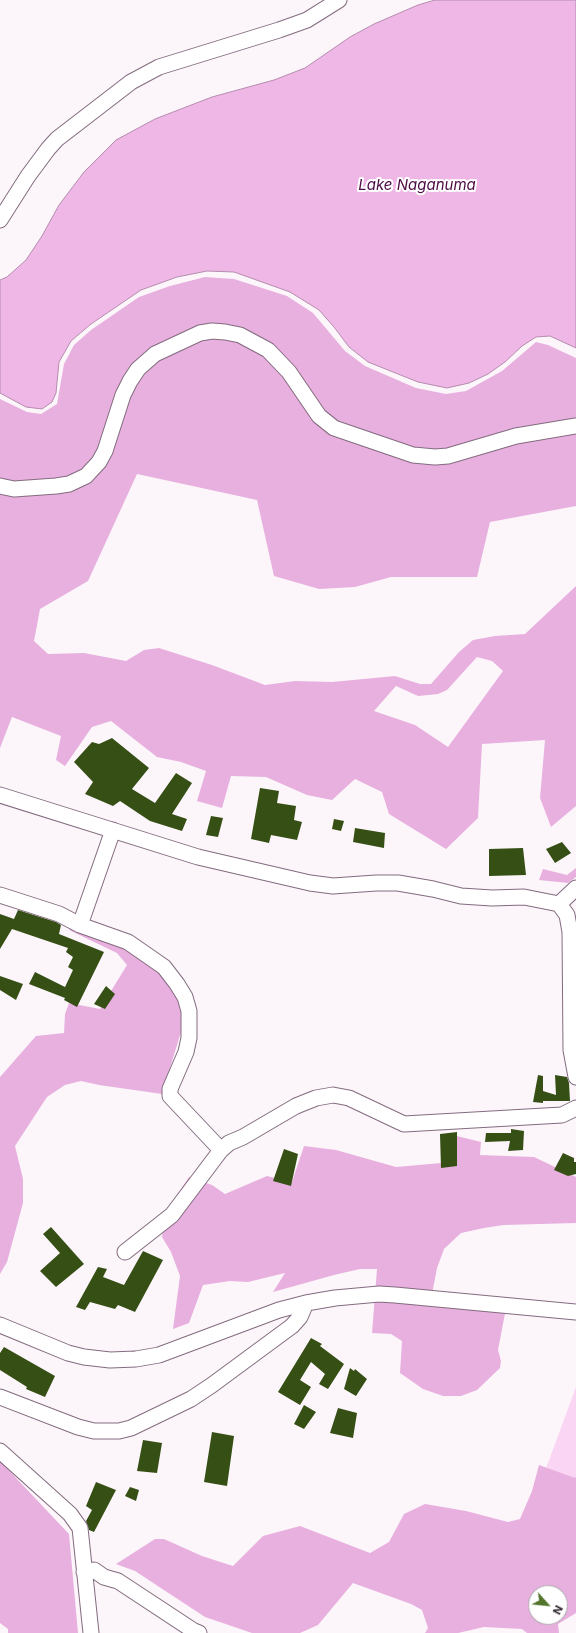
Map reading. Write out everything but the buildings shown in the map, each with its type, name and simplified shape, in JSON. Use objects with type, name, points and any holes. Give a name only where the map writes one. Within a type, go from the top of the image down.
[{"type":"street","points":[[0,220],[28,176],[57,139],[131,82],[159,67],[280,30],[324,10],[339,0]]},
{"type":"street","points":[[0,486],[14,488],[56,486],[69,484],[86,476],[99,462],[105,451],[123,395],[130,380],[138,369],[155,354],[200,333],[212,330],[240,335],[268,350],[289,372],[319,416],[334,428],[413,456],[435,458],[448,456],[516,436],[576,426]]},
{"type":"street","points":[[0,795],[198,857],[310,883],[333,886],[398,883],[462,896],[492,898],[524,897],[559,904],[567,915],[570,932],[571,1050],[576,1076]]},
{"type":"street","points":[[80,925],[113,830]]},
{"type":"street","points":[[559,904],[576,888]]},
{"type":"street","points":[[0,895],[59,914],[80,925],[128,942],[164,967],[185,997],[189,1011],[189,1038],[186,1052],[170,1089],[170,1096],[221,1150]]},
{"type":"street","points":[[125,1252],[172,1215],[221,1150],[229,1143],[244,1137],[296,1106],[316,1098],[333,1095],[349,1098],[404,1124],[562,1115],[576,1108]]},
{"type":"street","points":[[0,1325],[68,1353],[84,1357],[110,1360],[136,1359],[159,1355],[280,1310],[306,1303],[335,1298],[379,1294],[576,1312]]},
{"type":"street","points":[[0,1397],[78,1427],[94,1431],[131,1428],[190,1399],[212,1385],[292,1326],[300,1317],[306,1303]]},
{"type":"street","points":[[0,1451],[70,1514],[80,1528],[91,1633]]},
{"type":"street","points":[[84,1572],[94,1570],[104,1577],[118,1581],[194,1631],[200,1633]]},
{"type":"shaded area","points":[[205,277],[234,279],[287,296],[313,313],[345,351],[365,366],[416,388],[446,394],[466,391],[502,371],[536,342],[548,345],[576,358],[576,506],[490,522],[477,577],[391,577],[355,587],[319,589],[274,576],[257,500],[137,474],[88,581],[40,609],[34,641],[48,654],[84,653],[126,661],[144,650],[159,648],[212,665],[265,685],[295,681],[332,682],[395,676],[420,684],[431,684],[459,652],[473,640],[495,636],[525,634],[576,586],[576,806],[551,827],[540,798],[545,740],[482,744],[478,818],[446,849],[389,814],[382,792],[355,779],[332,800],[307,795],[266,777],[231,776],[222,808],[197,801],[206,771],[181,762],[157,757],[111,721],[92,727],[65,766],[56,760],[61,736],[12,717],[0,748],[0,399],[27,412],[41,414],[57,404],[64,364],[74,345],[91,330],[139,297],[170,286]],"holes":[[[477,657],[492,661],[503,671],[448,747],[415,725],[374,711],[396,686],[418,696],[438,694],[447,690]]]},
{"type":"shaded area","points":[[576,868],[576,877],[568,883],[539,880],[543,869],[567,875]]},
{"type":"shaded area","points":[[79,918],[154,967],[172,987],[183,1008],[181,1032],[162,1094],[81,1081],[65,1085],[47,1097],[15,1146],[23,1179],[23,1203],[7,1262],[0,1274],[0,1077],[36,1036],[64,1033],[65,1014],[69,1003],[100,1009],[127,965],[117,953],[69,930]]},
{"type":"shaded area","points":[[457,1136],[481,1142],[480,1155],[534,1157],[576,1177],[576,1223],[504,1225],[484,1228],[461,1233],[444,1249],[437,1268],[432,1294],[507,1303],[498,1350],[501,1361],[500,1368],[477,1390],[461,1396],[443,1396],[423,1389],[400,1373],[402,1341],[391,1334],[372,1333],[377,1269],[360,1269],[273,1292],[285,1273],[248,1282],[230,1281],[203,1285],[189,1323],[173,1329],[180,1276],[171,1252],[162,1237],[165,1213],[189,1177],[212,1185],[225,1194],[267,1176],[292,1182],[304,1146],[336,1150],[396,1167],[453,1162]]},
{"type":"shaded area","points":[[576,1387],[576,1483],[545,1471]]},
{"type":"shaded area","points":[[0,1461],[69,1534],[78,1633],[8,1633],[8,1629],[0,1623]]},
{"type":"shaded area","points":[[539,1465],[575,1478],[576,1476],[576,1613],[568,1618],[568,1585],[528,1585],[528,1625],[558,1625],[559,1633],[527,1633],[522,1629],[484,1627],[458,1633],[425,1633],[428,1628],[422,1610],[411,1604],[353,1583],[318,1625],[300,1633],[252,1633],[205,1617],[135,1571],[116,1564],[155,1539],[164,1539],[202,1556],[233,1566],[263,1536],[300,1526],[370,1553],[389,1542],[404,1514],[425,1504],[466,1511],[508,1522],[520,1519],[532,1491]]},
{"type":"water","name":"Lake Naganuma","points":[[435,0],[576,0],[576,348],[550,336],[536,337],[522,346],[505,362],[488,374],[469,383],[447,388],[418,382],[368,362],[349,347],[319,310],[290,292],[234,272],[207,271],[177,277],[141,290],[91,324],[71,341],[59,362],[56,393],[52,402],[42,409],[26,407],[0,393],[0,280],[7,277],[26,260],[42,236],[59,205],[84,172],[116,140],[155,119],[212,97],[274,80],[305,68],[350,37],[374,24],[418,5]]}]
